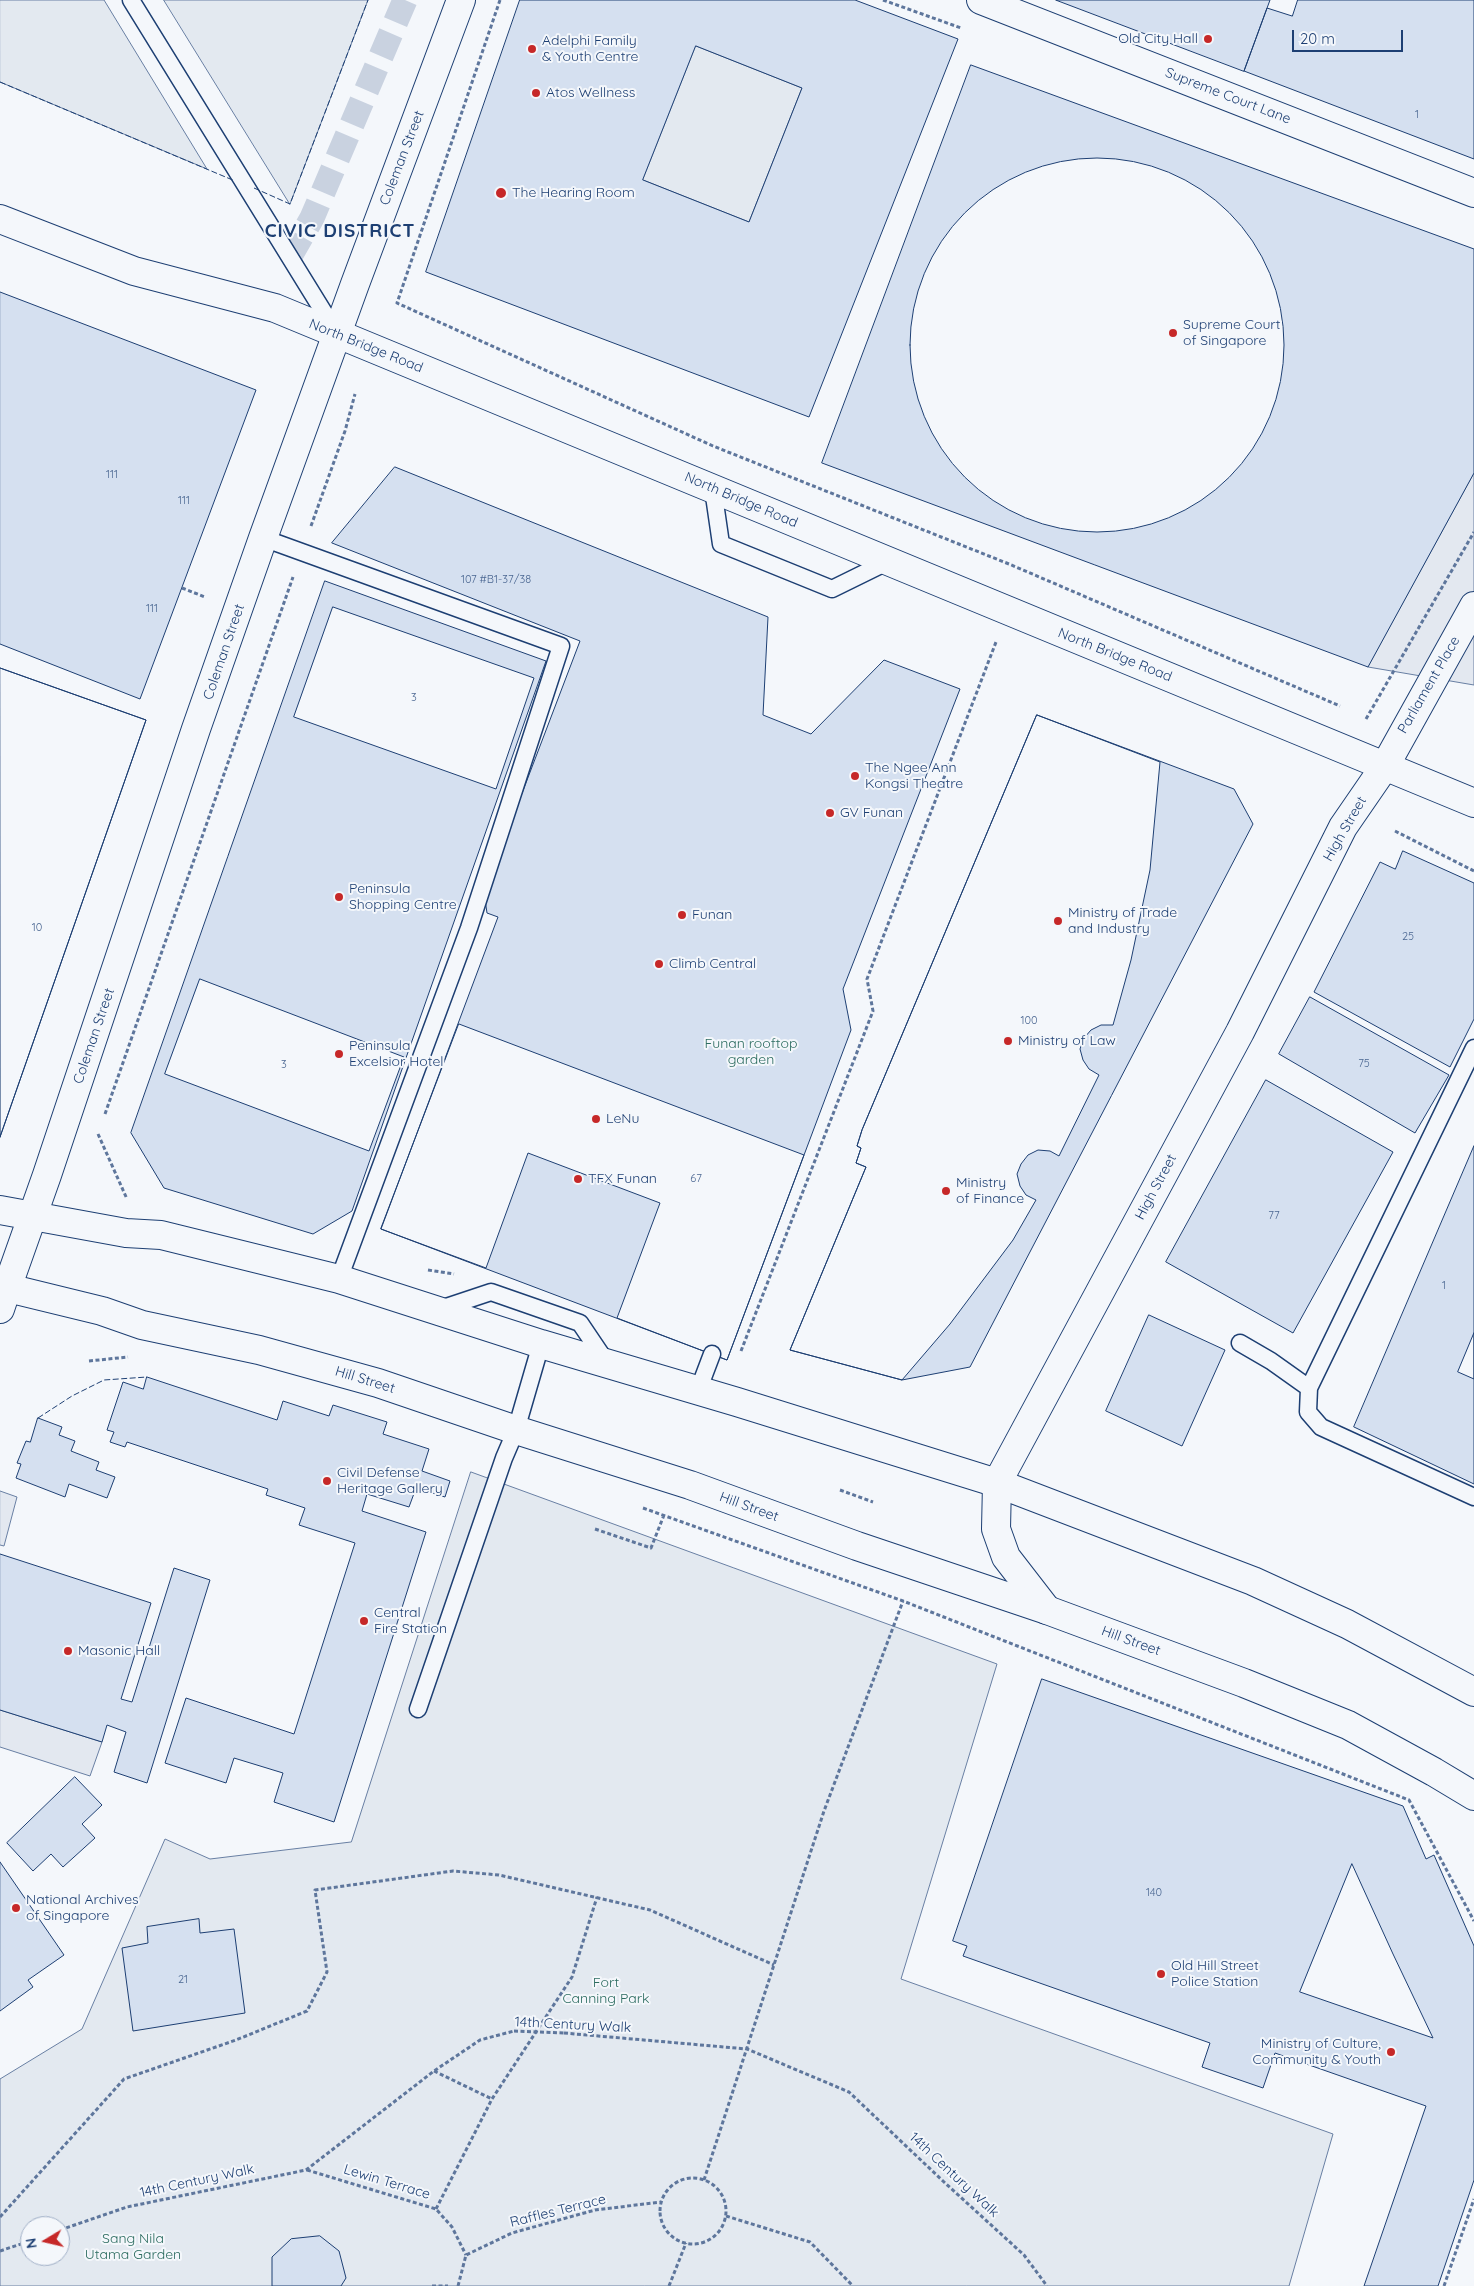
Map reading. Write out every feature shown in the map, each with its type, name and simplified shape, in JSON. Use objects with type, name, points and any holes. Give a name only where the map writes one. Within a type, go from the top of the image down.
[{"type":"main road","name":"Coleman Street","points":[[2,1294],[32,1217],[196,729],[263,538],[461,0]]},
{"type":"main road","name":"Supreme Court Lane","points":[[981,0],[1474,194]]},
{"type":"main road","name":"North Bridge Road","points":[[0,219],[134,271],[275,308],[1474,802]]},
{"type":"main road","name":"Parliament Place","points":[[1385,766],[1474,606]]},
{"type":"main road","name":"High Street","points":[[1047,1610],[1006,1557],[996,1529],[997,1483],[1233,1045],[1343,827],[1385,766]]},
{"type":"main road","points":[[0,1210],[126,1233],[161,1235],[339,1279],[541,1344],[997,1483],[1253,1581],[1347,1624],[1474,1692]]},
{"type":"main road","name":"Hill Street","points":[[2,1294],[102,1311],[142,1325],[259,1350],[378,1383],[516,1430],[690,1485],[857,1546],[1047,1610],[1244,1683],[1348,1725],[1474,1796]]},
{"type":"lane","points":[[131,0],[338,334]]},
{"type":"lane","points":[[713,489],[722,544],[832,589],[889,561]]},
{"type":"lane","points":[[263,538],[561,646],[468,928],[339,1279]]},
{"type":"lane","points":[[1474,1048],[1309,1388],[1308,1412],[1321,1427],[1474,1497]]},
{"type":"lane","points":[[437,1310],[491,1292],[580,1323],[607,1364]]},
{"type":"lane","points":[[1240,1343],[1271,1361],[1309,1388]]},
{"type":"lane","points":[[418,1709],[504,1458],[516,1430],[541,1344]]},
{"type":"lane","points":[[710,1394],[712,1354]]},
{"type":"path","points":[[500,0],[397,303],[714,446],[1008,564],[1340,706]]},
{"type":"path","points":[[104,1116],[345,431],[355,394]]},
{"type":"path","points":[[1366,719],[1474,532]]},
{"type":"path","points":[[182,588],[205,597]]},
{"type":"path","points":[[710,1394],[873,1011],[867,979],[1008,610]]},
{"type":"path","points":[[1395,831],[1474,870]]},
{"type":"path","points":[[101,1126],[98,1135],[129,1204]]},
{"type":"path","points":[[89,1361],[135,1356]]},
{"type":"path","points":[[840,1490],[873,1502]]},
{"type":"path","points":[[636,1505],[902,1600],[1409,1800],[1474,1921]]},
{"type":"path","points":[[595,1529],[651,1548],[664,1515]]},
{"type":"path","points":[[704,2180],[824,1811],[902,1600]]},
{"type":"path","points":[[0,2217],[124,2079],[236,2040],[307,2011],[327,1972],[315,1890],[453,1871],[499,1875],[650,1910],[774,1965]]},
{"type":"path","points":[[436,2209],[492,2099],[572,1978],[597,1898]]},
{"type":"path","name":"14th Century Walk","points":[[70,2227],[127,2207],[306,2170],[434,2071],[480,2040],[514,2031],[564,2033],[746,2049],[849,2092],[1024,2255],[1047,2286]]},
{"type":"path","points":[[434,2071],[492,2099]]},
{"type":"path","name":"Lewin Terrace","points":[[306,2170],[436,2209],[452,2227],[466,2255]]},
{"type":"path","points":[[693,2178],[704,2180],[714,2185],[721,2194],[725,2204],[726,2216],[722,2226],[706,2241],[696,2244],[686,2243],[676,2239],[668,2232],[660,2213],[661,2202],[673,2184],[693,2178]]},
{"type":"path","points":[[1444,2286],[1474,2199]]},
{"type":"path","name":"Raffles Terrace","points":[[466,2255],[512,2233],[595,2210],[661,2202]]},
{"type":"path","points":[[726,2216],[810,2242],[853,2286]]},
{"type":"path","points":[[669,2286],[686,2243]]},
{"type":"path","points":[[0,2251],[20,2244]]},
{"type":"path","points":[[458,2286],[466,2255]]},
{"type":"path","points":[[432,2286],[448,2286]]},
{"type":"green space","points":[[0,0],[104,0],[207,169],[0,82]]},
{"type":"green space","points":[[164,0],[368,0],[290,204]]},
{"type":"green space","points":[[696,46],[802,88],[749,222],[643,180]]},
{"type":"green space","name":"Fort Canning Park","points":[[471,1472],[997,1664],[901,1979],[1333,2134],[1289,2286],[0,2286],[0,2079],[82,2029],[165,1839],[210,1859],[351,1842]]},
{"type":"shaded area","points":[[1474,473],[1474,685],[1368,667]]},
{"type":"shaded area","points":[[0,1491],[17,1497],[4,1546],[0,1545]]},
{"type":"shaded area","points":[[0,1710],[102,1742],[90,1776],[0,1747]]},
{"type":"building","points":[[520,0],[855,0],[958,39],[809,417],[426,272]],"holes":[[[696,46],[802,88],[749,222],[643,180]]]},
{"type":"building","name":"Old City Hall","points":[[1056,0],[1270,0],[1244,71]]},
{"type":"building","points":[[1298,0],[1474,0],[1474,159],[1244,71],[1267,8],[1292,16]]},
{"type":"building","name":"Supreme Court of Singapore","points":[[971,65],[1474,249],[1474,473],[1368,667],[822,463]]},
{"type":"building","points":[[1097,158],[1133,162],[1168,172],[1201,190],[1229,213],[1252,241],[1270,274],[1280,309],[1284,345],[1280,381],[1270,416],[1252,449],[1229,477],[1201,500],[1168,518],[1133,528],[1097,532],[1061,528],[1026,518],[993,500],[965,477],[942,449],[924,416],[914,381],[910,345],[914,309],[924,274],[942,241],[965,213],[993,190],[1026,172],[1061,162]]},
{"type":"building","points":[[0,292],[256,390],[140,699],[0,644]]},
{"type":"building","name":"Funan","points":[[395,467],[768,617],[763,715],[811,734],[884,660],[960,689],[843,989],[851,1030],[727,1360],[381,1229],[498,917],[487,913],[484,893],[580,641],[332,543]]},
{"type":"building","name":"Peninsula Shopping Centre","points":[[325,581],[546,661],[352,1211],[313,1234],[164,1188],[131,1133]]},
{"type":"building","points":[[333,607],[534,678],[496,789],[294,717]]},
{"type":"building","points":[[0,668],[146,720],[0,1137]]},
{"type":"building","points":[[0,668],[146,720],[0,1137]]},
{"type":"building","points":[[1037,715],[1234,789],[1253,824],[970,1367],[902,1380],[790,1350],[866,1167],[856,1163],[861,1148],[857,1146],[862,1130]]},
{"type":"building","points":[[1037,715],[1160,762],[1150,870],[1131,960],[1113,1025],[1101,1025],[1091,1030],[1084,1038],[1080,1049],[1083,1060],[1089,1069],[1099,1075],[1059,1156],[1050,1151],[1038,1150],[1028,1155],[1021,1164],[1017,1174],[1020,1186],[1026,1195],[1036,1200],[1013,1240],[950,1324],[902,1380],[790,1350],[866,1167],[856,1163],[861,1148],[857,1146],[862,1130]]},
{"type":"building","points":[[1403,851],[1474,883],[1474,1019],[1450,1067],[1314,992],[1380,862],[1395,869]]},
{"type":"building","points":[[200,979],[404,1057],[369,1151],[165,1074]]},
{"type":"building","points":[[1310,997],[1449,1075],[1415,1133],[1279,1054]]},
{"type":"building","points":[[459,1024],[804,1155],[727,1360],[617,1318],[660,1203],[528,1153],[486,1268],[381,1229]]},
{"type":"building","points":[[1266,1080],[1393,1152],[1293,1333],[1166,1262]]},
{"type":"building","points":[[1474,1146],[1474,1484],[1354,1427]]},
{"type":"building","points":[[1149,1315],[1225,1350],[1182,1446],[1106,1411]]},
{"type":"building","points":[[1474,1333],[1474,1379],[1458,1372]]},
{"type":"building","name":"Central Fire Station","points":[[147,1377],[277,1420],[283,1401],[329,1416],[333,1405],[387,1422],[383,1434],[429,1449],[422,1471],[450,1481],[445,1497],[416,1488],[409,1507],[367,1494],[362,1511],[426,1532],[334,1822],[274,1802],[283,1773],[234,1758],[226,1783],[165,1763],[186,1698],[294,1734],[355,1543],[299,1525],[305,1508],[266,1495],[268,1489],[127,1442],[125,1447],[110,1442],[114,1432],[107,1430],[123,1382],[143,1389]]},
{"type":"building","points":[[38,1418],[62,1427],[59,1435],[75,1441],[71,1451],[99,1462],[96,1470],[115,1477],[107,1498],[69,1484],[65,1497],[16,1478],[21,1464],[17,1463],[26,1441],[30,1442]]},
{"type":"building","name":"Masonic Hall","points":[[0,1554],[151,1603],[121,1699],[132,1702],[174,1568],[210,1580],[147,1783],[114,1772],[126,1732],[107,1725],[102,1742],[0,1710]]},
{"type":"building","name":"Old Hill Street Police Station","points":[[1042,1679],[1403,1806],[1426,1859],[1434,1855],[1474,1946],[1474,2180],[1438,2286],[1364,2286],[1426,2106],[1275,2053],[1263,2088],[1202,2067],[1210,2043],[963,1956],[967,1946],[953,1941]],"holes":[[[1352,1864],[1433,2038],[1300,1992]]]},
{"type":"building","points":[[75,1777],[102,1805],[82,1824],[95,1838],[63,1867],[51,1854],[33,1871],[7,1843]]},
{"type":"building","name":"National Archives of Singapore","points":[[0,1862],[64,1955],[28,1980],[33,1987],[0,2011]]},
{"type":"building","points":[[199,1919],[200,1933],[234,1929],[245,2013],[133,2031],[122,1948],[148,1943],[147,1927]]},
{"type":"building","points":[[320,2236],[339,2251],[346,2278],[341,2286],[272,2286],[272,2257],[291,2239]]},
{"type":"tunnel","points":[[289,258],[312,218],[405,0]]},
{"type":"fence","points":[[254,188],[290,204],[368,0]]},
{"type":"fence","points":[[0,82],[235,181]]},
{"type":"fence","points":[[38,1418],[72,1396],[104,1380],[147,1377]]},
{"type":"place","name":"Old City Hall","points":[[1208,39]]},
{"type":"place","name":"Adelphi Family & Youth Centre","points":[[532,49]]},
{"type":"place","name":"Atos Wellness","points":[[536,93]]},
{"type":"place","name":"The Hearing Room","points":[[501,193]]},
{"type":"place","name":"Supreme Court of Singapore","points":[[1173,333]]},
{"type":"place","name":"The Ngee Ann Kongsi Theatre","points":[[855,776]]},
{"type":"place","name":"GV Funan","points":[[830,813]]},
{"type":"place","name":"Peninsula Shopping Centre","points":[[339,897]]},
{"type":"place","name":"Funan","points":[[682,915]]},
{"type":"place","name":"Ministry of Trade and Industry","points":[[1058,921]]},
{"type":"place","name":"Climb Central","points":[[659,964]]},
{"type":"place","name":"Ministry of Law","points":[[1008,1041]]},
{"type":"place","name":"Peninsula Excelsior Hotel","points":[[339,1054]]},
{"type":"place","name":"LeNu","points":[[596,1119]]},
{"type":"place","name":"TFX Funan","points":[[578,1179]]},
{"type":"place","name":"Ministry of Finance","points":[[946,1191]]},
{"type":"place","name":"Civil Defense Heritage Gallery","points":[[327,1481]]},
{"type":"place","name":"Central Fire Station","points":[[364,1621]]},
{"type":"place","name":"Masonic Hall","points":[[68,1651]]},
{"type":"place","name":"National Archives of Singapore","points":[[16,1908]]},
{"type":"place","name":"Old Hill Street Police Station","points":[[1161,1974]]},
{"type":"place","name":"Ministry of Culture, Community & Youth","points":[[1391,2052]]},
{"type":"district","name":"CIVIC DISTRICT","points":[[340,231]]},
{"type":"park label","name":"Funan rooftop garden","points":[[751,1052]]},
{"type":"park label","name":"Sang Nila Utama Garden","points":[[133,2248]]}]
